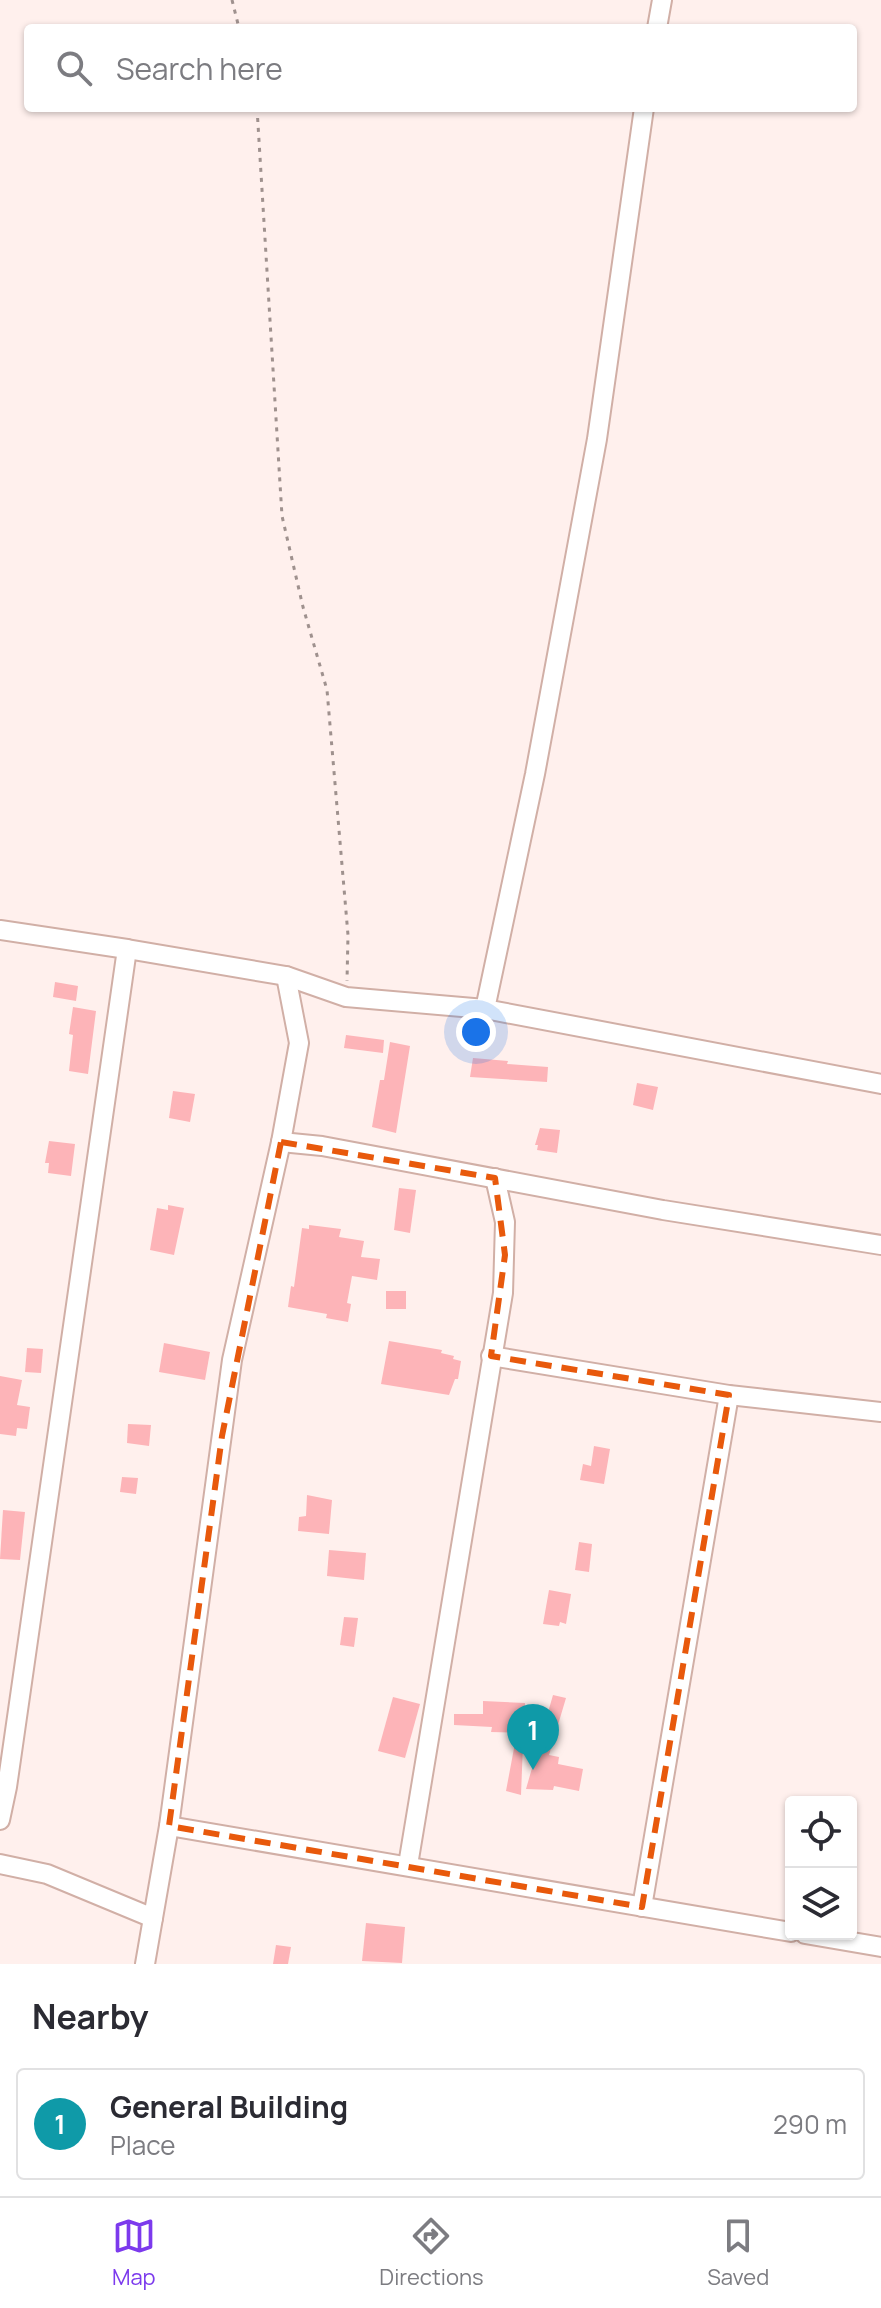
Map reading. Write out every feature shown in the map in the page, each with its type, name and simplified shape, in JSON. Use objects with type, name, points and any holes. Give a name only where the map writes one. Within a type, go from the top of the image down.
[{"type":"street","points":[[658,24],[662,0]]},
{"type":"street","points":[[485,1009],[535,774],[597,439],[643,112]]},
{"type":"street","points":[[0,930],[286,976],[346,997],[485,1009],[881,1084]]},
{"type":"street","points":[[0,1820],[127,949]]},
{"type":"street","points":[[145,1964],[169,1826],[232,1360],[281,1142],[299,1043],[286,976]]},
{"type":"street","points":[[281,1142],[322,1146],[663,1210],[881,1245]]},
{"type":"street","points":[[408,1865],[503,1293],[505,1222],[495,1178]]},
{"type":"street","points":[[491,1356],[729,1395],[881,1412]]},
{"type":"street","points":[[642,1907],[729,1395]]},
{"type":"street","points":[[169,1826],[785,1931]]},
{"type":"street","points":[[0,1864],[47,1874],[153,1918]]},
{"type":"street","points":[[840,1940],[881,1947]]},
{"type":"path","points":[[232,0],[238,24]]},
{"type":"path","points":[[257,112],[282,516],[303,607],[327,690],[348,935],[346,997]]},
{"type":"highlighted area","points":[[281,1142],[495,1178],[505,1255],[491,1356],[729,1395],[642,1907],[169,1826],[222,1436]]},
{"type":"building","points":[[55,982],[78,986],[76,1001],[53,997]]},
{"type":"building","points":[[73,1007],[96,1011],[88,1074],[69,1071]]},
{"type":"building","points":[[346,1035],[384,1040],[383,1053],[344,1048]]},
{"type":"building","points":[[390,1042],[410,1046],[396,1133],[372,1127]]},
{"type":"building","points":[[473,1058],[548,1067],[547,1082],[470,1077]]},
{"type":"building","points":[[637,1083],[658,1087],[653,1110],[633,1105]]},
{"type":"building","points":[[173,1091],[195,1094],[190,1122],[169,1118]]},
{"type":"building","points":[[540,1128],[560,1130],[557,1153],[537,1150],[538,1145],[535,1145]]},
{"type":"building","points":[[49,1141],[75,1144],[71,1176],[48,1173],[49,1163],[45,1163]]},
{"type":"building","points":[[399,1188],[416,1190],[410,1233],[394,1230]]},
{"type":"building","points":[[168,1205],[184,1208],[174,1255],[150,1250],[157,1208],[168,1210]]},
{"type":"building","points":[[309,1225],[341,1229],[339,1237],[364,1241],[361,1257],[380,1259],[377,1280],[352,1276],[347,1303],[351,1304],[348,1322],[326,1318],[327,1314],[288,1307],[291,1286],[294,1287],[302,1228],[309,1229]]},
{"type":"building","points":[[386,1291],[406,1291],[406,1309],[386,1309]]},
{"type":"building","points":[[389,1341],[442,1350],[441,1353],[461,1361],[458,1379],[455,1379],[449,1395],[381,1384]]},
{"type":"building","points":[[164,1343],[210,1352],[205,1380],[159,1372]]},
{"type":"building","points":[[27,1348],[43,1349],[41,1373],[25,1372]]},
{"type":"building","points":[[0,1376],[22,1380],[17,1405],[30,1407],[27,1429],[17,1428],[16,1436],[0,1434]]},
{"type":"building","points":[[128,1424],[151,1425],[149,1446],[127,1443]]},
{"type":"building","points":[[594,1446],[610,1449],[604,1484],[580,1480],[583,1464],[591,1466]]},
{"type":"building","points":[[122,1477],[138,1478],[136,1494],[120,1492]]},
{"type":"building","points":[[307,1495],[332,1500],[329,1534],[298,1531],[299,1517],[306,1516]]},
{"type":"building","points":[[3,1510],[25,1512],[20,1560],[0,1559]]},
{"type":"building","points":[[579,1542],[592,1544],[589,1572],[575,1570]]},
{"type":"building","points":[[329,1550],[366,1553],[364,1580],[327,1576]]},
{"type":"building","points":[[549,1590],[571,1594],[566,1624],[543,1624]]},
{"type":"building","points":[[344,1617],[358,1618],[354,1647],[340,1645]]},
{"type":"building","points":[[553,1695],[566,1698],[549,1755],[559,1757],[558,1764],[583,1769],[579,1791],[554,1786],[553,1790],[526,1789]]},
{"type":"building","points":[[393,1697],[420,1704],[405,1758],[378,1751]]},
{"type":"building","points":[[483,1701],[525,1703],[524,1733],[491,1732],[492,1727],[454,1725],[454,1714],[483,1714]]},
{"type":"building","points":[[515,1743],[523,1744],[521,1795],[506,1791]]},
{"type":"building","points":[[366,1923],[405,1927],[402,1963],[362,1961]]},
{"type":"building","points":[[276,1945],[291,1947],[288,1964],[273,1964]]},
{"type":"place","name":"General Building","points":[[533,1770]]}]
